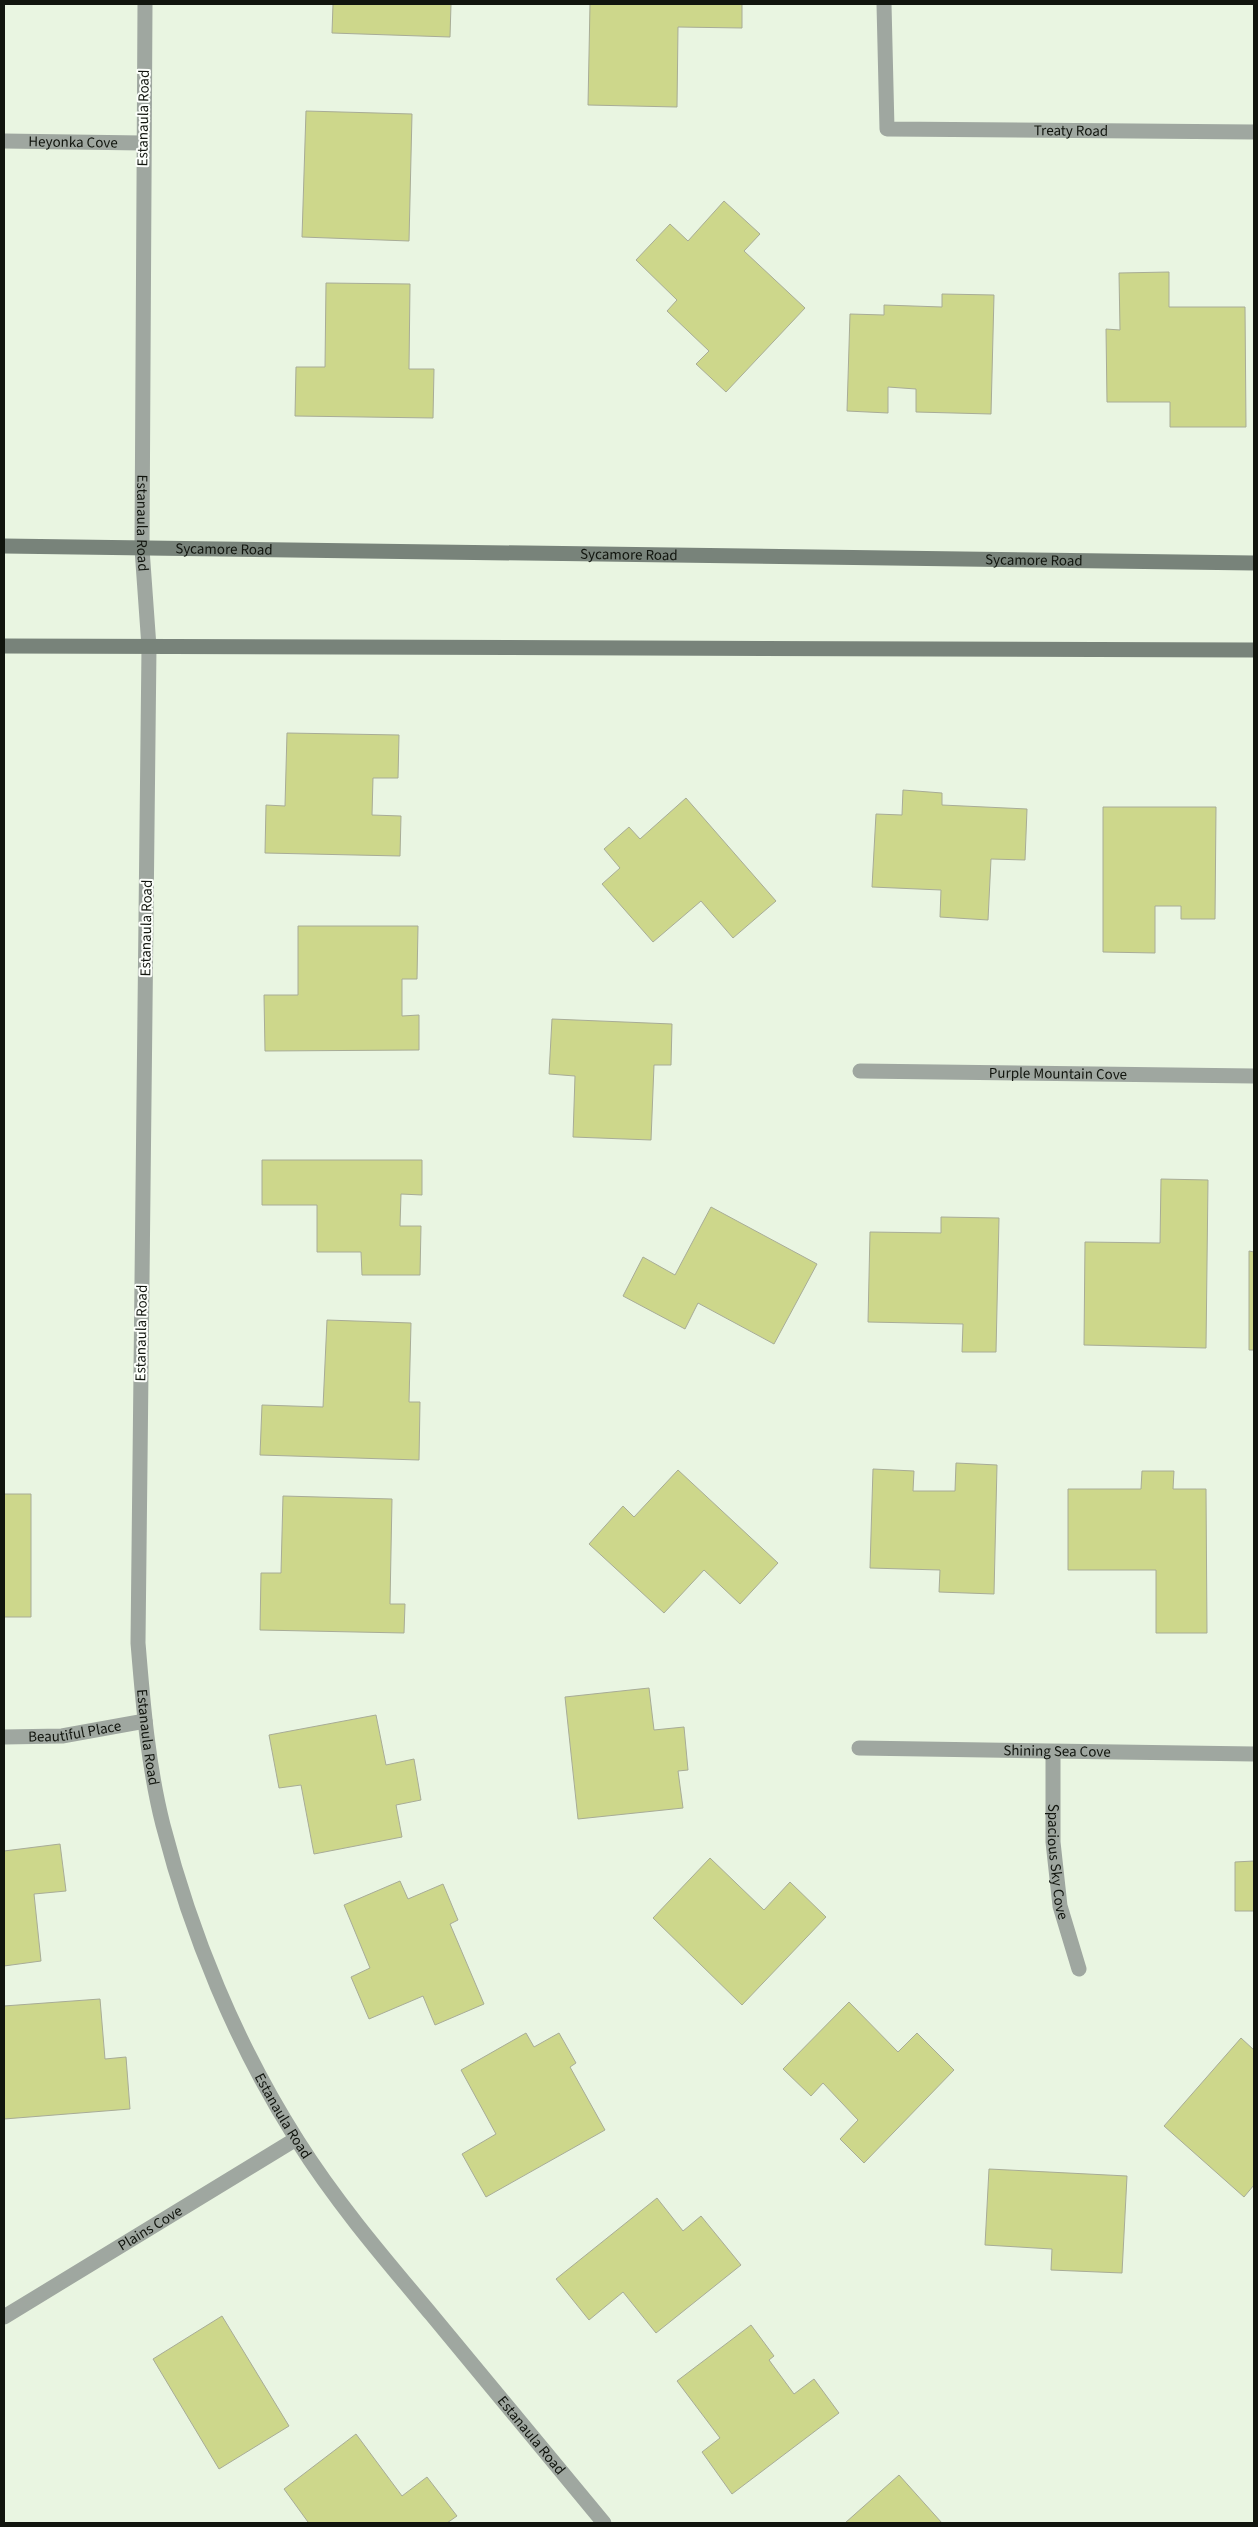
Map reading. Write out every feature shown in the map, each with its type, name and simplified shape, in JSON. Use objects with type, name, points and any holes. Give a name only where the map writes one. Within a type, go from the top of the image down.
[{"type":"street","name":"Estanaula Road","points":[[145,4],[142,143],[142,549],[149,646],[138,1643],[145,1721],[163,1824],[183,1893],[212,1972],[242,2042],[296,2139],[343,2208],[604,2523]]},
{"type":"street","name":"Treaty Road","points":[[884,4],[886,129],[1254,132]]},
{"type":"street","name":"Heyonka Cove","points":[[4,141],[142,143]]},
{"type":"street","name":"Sycamore Road","points":[[4,546],[1254,563]]},
{"type":"street","points":[[4,646],[1254,650]]},
{"type":"street","name":"Purple Mountain Cove","points":[[860,1071],[1254,1076]]},
{"type":"street","name":"Beautiful Place","points":[[4,1737],[62,1736],[145,1721]]},
{"type":"street","name":"Shining Sea Cove","points":[[859,1748],[1254,1754]]},
{"type":"street","name":"Spacious Sky Cove","points":[[1053,1752],[1052,1842],[1060,1906],[1079,1969]]},
{"type":"street","name":"Plains Cove","points":[[4,2317],[296,2139]]},
{"type":"building","points":[[333,4],[451,4],[450,37],[332,33]]},
{"type":"building","points":[[590,4],[742,4],[742,28],[678,27],[677,107],[588,105]]},
{"type":"building","points":[[306,111],[412,114],[409,241],[302,237]]},
{"type":"building","points":[[724,201],[760,234],[744,251],[805,308],[726,392],[696,364],[709,351],[667,311],[677,300],[636,260],[670,224],[688,241]]},
{"type":"building","points":[[1169,272],[1169,307],[1245,307],[1246,427],[1170,427],[1170,402],[1107,402],[1106,329],[1120,330],[1119,273]]},
{"type":"building","points":[[326,283],[410,284],[409,369],[434,369],[433,418],[295,416],[296,367],[325,367]]},
{"type":"building","points":[[942,294],[994,295],[991,414],[916,412],[916,389],[888,387],[888,413],[847,411],[850,314],[884,315],[884,305],[942,307]]},
{"type":"building","points":[[287,733],[399,735],[398,778],[373,778],[372,815],[401,816],[400,856],[265,853],[266,805],[285,806]]},
{"type":"building","points":[[903,790],[942,793],[942,805],[1027,809],[1025,860],[991,859],[988,920],[940,917],[941,890],[872,887],[876,814],[902,815]]},
{"type":"building","points":[[686,798],[776,901],[733,938],[701,901],[653,942],[602,884],[620,868],[604,849],[629,827],[640,839]]},
{"type":"building","points":[[1103,807],[1216,807],[1215,919],[1181,919],[1181,906],[1155,906],[1155,953],[1103,952]]},
{"type":"building","points":[[298,926],[418,926],[417,979],[402,979],[402,1016],[419,1015],[419,1050],[265,1051],[264,995],[298,995]]},
{"type":"building","points":[[552,1019],[672,1024],[671,1065],[654,1065],[651,1140],[573,1137],[575,1076],[549,1074]]},
{"type":"building","points":[[262,1160],[422,1160],[422,1195],[401,1194],[400,1226],[421,1226],[420,1275],[362,1275],[361,1252],[317,1252],[317,1205],[262,1205]]},
{"type":"building","points":[[1161,1179],[1208,1180],[1206,1348],[1084,1345],[1085,1242],[1160,1243]]},
{"type":"building","points":[[711,1207],[817,1264],[774,1344],[698,1303],[685,1329],[623,1296],[643,1257],[675,1275]]},
{"type":"building","points":[[941,1217],[999,1218],[996,1352],[962,1352],[963,1324],[868,1322],[870,1232],[941,1233]]},
{"type":"building","points":[[1249,1251],[1254,1252],[1254,1350],[1249,1350]]},
{"type":"building","points":[[327,1320],[411,1323],[409,1402],[420,1402],[419,1460],[260,1455],[262,1405],[323,1407]]},
{"type":"building","points":[[956,1463],[997,1465],[994,1594],[939,1592],[940,1570],[870,1568],[873,1469],[914,1471],[913,1491],[955,1491]]},
{"type":"building","points":[[678,1470],[778,1563],[740,1604],[704,1570],[664,1613],[589,1544],[623,1506],[634,1517]]},
{"type":"building","points":[[1142,1471],[1174,1471],[1173,1489],[1206,1489],[1207,1633],[1156,1633],[1156,1570],[1068,1570],[1068,1489],[1141,1489]]},
{"type":"building","points":[[4,1494],[31,1494],[31,1617],[4,1617]]},
{"type":"building","points":[[283,1496],[392,1499],[390,1604],[405,1604],[404,1633],[260,1630],[261,1573],[281,1573]]},
{"type":"building","points":[[649,1688],[654,1730],[684,1727],[688,1770],[678,1771],[683,1808],[578,1819],[565,1697]]},
{"type":"building","points":[[376,1715],[386,1765],[414,1759],[421,1800],[396,1805],[402,1837],[314,1854],[301,1785],[279,1788],[269,1735]]},
{"type":"building","points":[[60,1844],[66,1891],[34,1894],[41,1961],[4,1966],[4,1851]]},
{"type":"building","points":[[710,1858],[764,1910],[790,1882],[826,1917],[742,2005],[653,1918]]},
{"type":"building","points":[[1254,1861],[1254,1911],[1235,1911],[1235,1862]]},
{"type":"building","points":[[400,1881],[408,1899],[443,1884],[458,1920],[450,1924],[484,2004],[435,2025],[423,1996],[369,2019],[351,1977],[370,1968],[344,1905]]},
{"type":"building","points":[[100,1999],[105,2059],[126,2057],[130,2109],[4,2119],[4,2006]]},
{"type":"building","points":[[849,2002],[898,2052],[917,2033],[954,2070],[864,2163],[840,2139],[858,2120],[823,2083],[811,2096],[783,2069]]},
{"type":"building","points":[[526,2033],[534,2047],[559,2033],[576,2063],[570,2067],[605,2130],[486,2197],[462,2154],[496,2134],[461,2070]]},
{"type":"building","points":[[1241,2038],[1254,2050],[1254,2185],[1244,2197],[1164,2126]]},
{"type":"building","points":[[989,2169],[1127,2176],[1122,2273],[1051,2270],[1052,2249],[985,2245]]},
{"type":"building","points":[[657,2198],[683,2231],[701,2216],[741,2265],[656,2333],[623,2292],[589,2320],[556,2279]]},
{"type":"building","points":[[222,2316],[289,2426],[219,2469],[153,2359]]},
{"type":"building","points":[[751,2325],[774,2356],[769,2360],[794,2394],[814,2379],[839,2413],[732,2494],[702,2452],[720,2438],[677,2381]]},
{"type":"building","points":[[356,2434],[402,2496],[427,2477],[457,2516],[447,2523],[306,2523],[308,2522],[284,2489]]},
{"type":"building","points":[[899,2475],[942,2523],[845,2523]]}]
